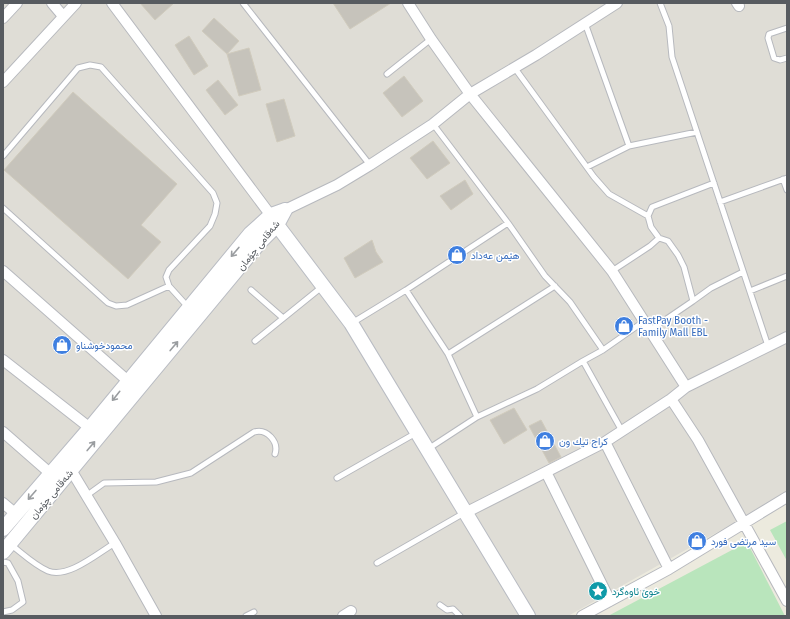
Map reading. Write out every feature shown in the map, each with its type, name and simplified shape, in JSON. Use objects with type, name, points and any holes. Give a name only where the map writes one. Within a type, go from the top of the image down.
[{"type":"street","points":[[3,18],[17,3]]},
{"type":"street","points":[[52,3],[63,16]]},
{"type":"street","points":[[3,82],[76,3]]},
{"type":"street","points":[[112,3],[351,323],[528,616]]},
{"type":"street","points":[[408,3],[431,39],[470,94],[612,271],[686,388]]},
{"type":"street","points":[[285,210],[337,185],[370,165],[433,124],[470,94],[617,3]]},
{"type":"street","name":"شەقامی چۆمان","points":[[3,529],[90,428],[188,308],[255,238],[285,210]]},
{"type":"street","name":"شەقامی چۆمان","points":[[6,547],[71,470],[255,238]]},
{"type":"street","points":[[3,271],[128,381]]},
{"type":"street","points":[[465,512],[605,442],[686,388],[787,337]]},
{"type":"street","points":[[3,360],[90,428]]},
{"type":"street","points":[[671,399],[698,440],[787,600]]},
{"type":"street","points":[[3,432],[51,474]]},
{"type":"street","points":[[605,442],[669,569]]},
{"type":"street","points":[[71,470],[115,543],[156,616]]},
{"type":"street","points":[[546,472],[610,601]]},
{"type":"street","points":[[582,616],[669,569],[744,522],[787,498]]},
{"type":"street","points":[[3,503],[16,514]]},
{"type":"lane","points":[[243,3],[370,165]]},
{"type":"lane","points":[[660,3],[669,26],[672,57],[768,346]]},
{"type":"lane","points":[[585,23],[629,146]]},
{"type":"lane","points":[[787,28],[769,34],[768,38],[774,58],[780,60],[787,58]]},
{"type":"lane","points":[[387,74],[431,39]]},
{"type":"lane","points":[[3,156],[78,68],[90,66],[101,67],[213,193],[217,203],[215,214],[210,226],[169,270],[166,277],[169,286],[188,308]]},
{"type":"lane","points":[[514,67],[587,167],[609,194],[648,216]]},
{"type":"lane","points":[[433,124],[508,223],[545,276],[570,302],[603,350]]},
{"type":"lane","points":[[587,167],[629,146],[697,132]]},
{"type":"lane","points":[[720,202],[785,178],[787,190]]},
{"type":"lane","points":[[693,301],[684,267],[678,254],[668,241],[659,238],[651,227],[648,216],[652,207],[714,183]]},
{"type":"lane","points":[[3,208],[108,303],[116,306],[127,305],[169,286]]},
{"type":"lane","points":[[351,323],[406,290],[508,223]]},
{"type":"lane","points":[[612,271],[650,246],[659,238]]},
{"type":"lane","points":[[649,331],[711,288],[744,272]]},
{"type":"lane","points":[[750,291],[787,276]]},
{"type":"lane","points":[[254,341],[324,286]]},
{"type":"lane","points":[[448,354],[555,286]]},
{"type":"lane","points":[[251,290],[283,318]]},
{"type":"lane","points":[[406,290],[448,354],[477,417]]},
{"type":"lane","points":[[427,450],[477,417],[537,389],[603,350],[644,322]]},
{"type":"lane","points":[[583,361],[622,431]]},
{"type":"lane","points":[[86,496],[104,484],[156,482],[191,472],[254,432],[260,430],[266,432],[271,438],[276,450],[275,454]]},
{"type":"lane","points":[[337,478],[418,432]]},
{"type":"lane","points":[[377,563],[465,512]]},
{"type":"lane","points":[[6,547],[49,572],[56,572],[77,568],[115,543]]},
{"type":"lane","points":[[3,562],[8,562],[18,581],[23,602],[12,610],[3,612]]},
{"type":"lane","points":[[440,605],[447,610],[453,609],[460,616]]},
{"type":"lane","points":[[246,616],[254,612]]},
{"type":"shaded area","points":[[3,3],[787,3],[787,493],[568,616],[3,616]]},
{"type":"green space","points":[[787,521],[787,561],[770,530]]},
{"type":"green space","points":[[747,542],[785,616],[608,616]]},
{"type":"building","points":[[140,3],[174,3],[155,20]]},
{"type":"building","points":[[333,3],[391,3],[350,29]]},
{"type":"building","points":[[214,18],[239,41],[227,54],[202,31]]},
{"type":"building","points":[[189,36],[208,66],[194,75],[175,45]]},
{"type":"building","points":[[249,48],[261,90],[239,96],[227,54]]},
{"type":"building","points":[[404,76],[423,101],[402,117],[383,93]]},
{"type":"building","points":[[218,80],[238,105],[225,115],[206,90]]},
{"type":"building","points":[[73,92],[177,184],[141,225],[161,242],[128,279],[4,170]]},
{"type":"building","points":[[284,99],[295,136],[277,142],[266,104]]},
{"type":"building","points":[[433,141],[450,163],[427,179],[410,158]]},
{"type":"building","points":[[465,180],[473,194],[451,210],[440,196]]},
{"type":"building","points":[[372,240],[376,252],[383,262],[355,278],[344,258]]},
{"type":"building","points":[[514,408],[527,430],[504,444],[490,420]]},
{"type":"building","name":"كراج تيك ون","points":[[541,420],[561,457],[549,463],[529,426]]},
{"type":"place","name":"هێمن عەداد","points":[[457,255]]},
{"type":"place","name":"FastPay Booth - Family Mall EBL","points":[[624,326]]},
{"type":"place","name":"محمودخوشناو","points":[[62,345]]},
{"type":"place","name":"كراج تيك ون","points":[[545,441]]},
{"type":"place","name":"سيد مرتضى فورد","points":[[697,541]]},
{"type":"place","name":"خوێ ئاوەگرد","points":[[598,591]]}]
